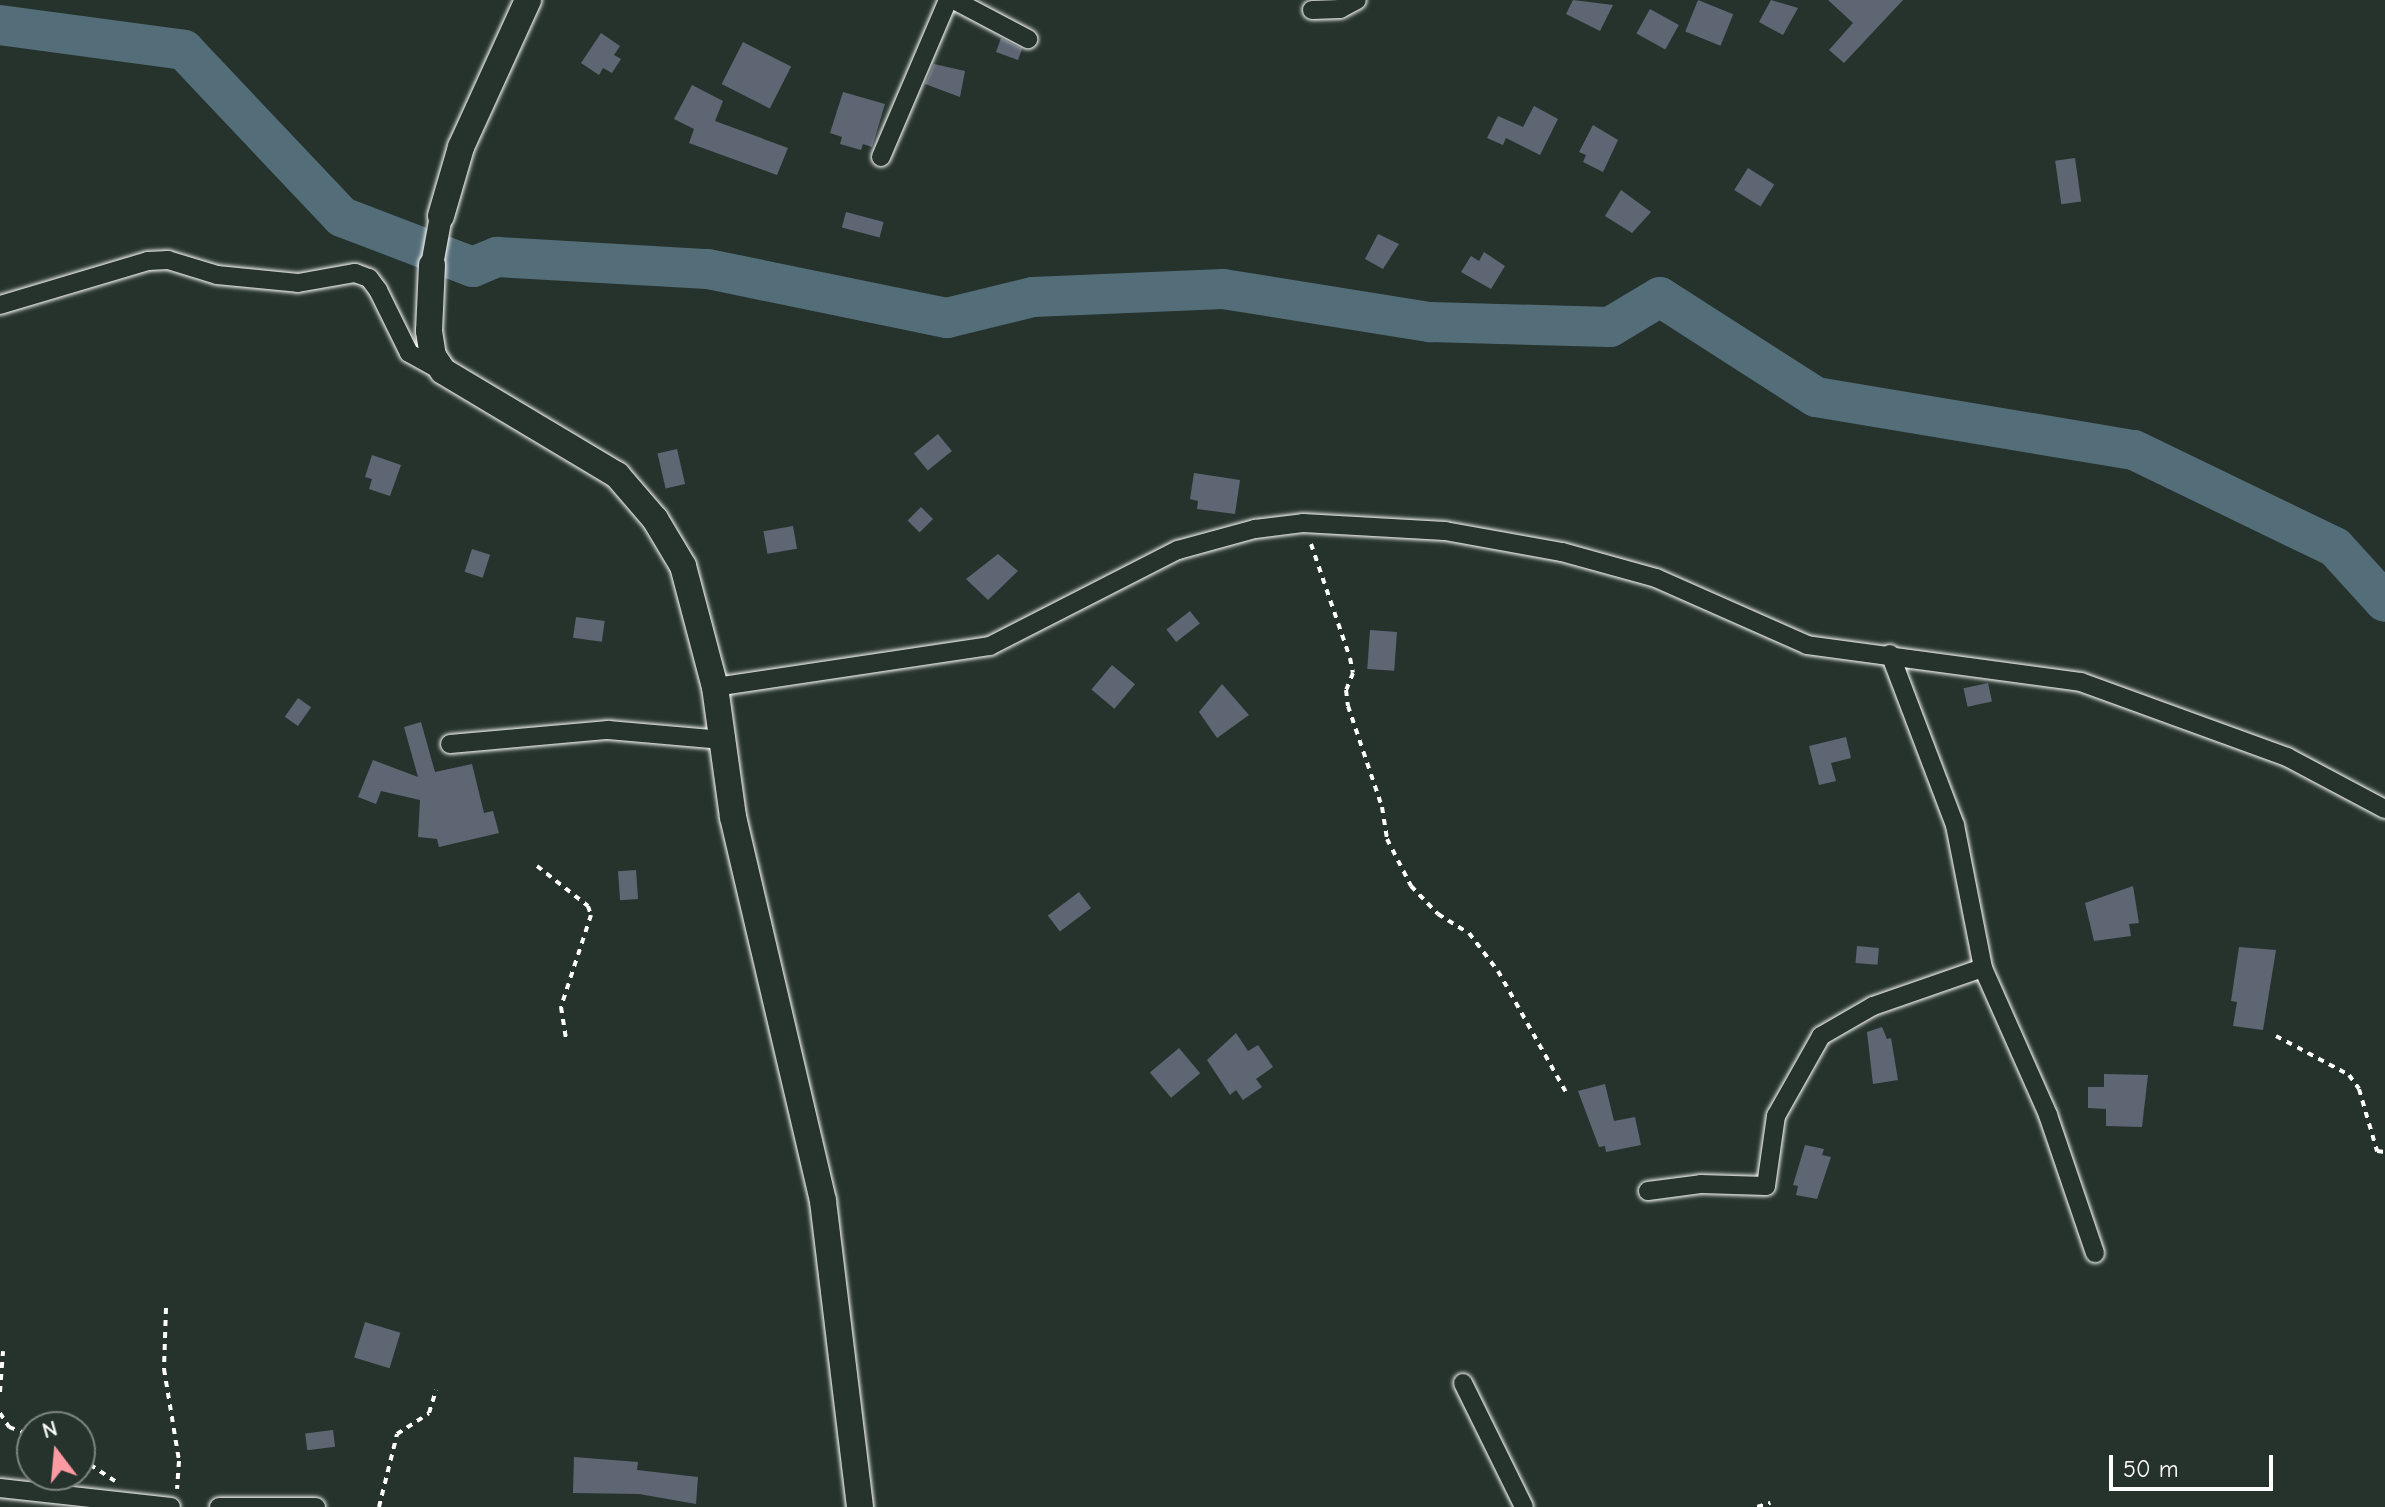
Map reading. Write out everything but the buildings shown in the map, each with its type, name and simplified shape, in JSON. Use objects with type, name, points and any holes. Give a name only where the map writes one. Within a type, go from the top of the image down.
[{"type":"main road","points":[[441,216],[461,147],[528,0]]},
{"type":"main road","points":[[432,265],[429,331],[433,356],[443,371],[583,452],[626,486],[683,566],[715,687],[733,817],[823,1201],[860,1507]]},
{"type":"street","points":[[881,157],[948,0]]},
{"type":"street","points":[[954,0],[1028,39]]},
{"type":"street","points":[[1312,10],[1340,9],[1357,0]]},
{"type":"street","points":[[432,265],[441,216]]},
{"type":"street","points":[[0,305],[148,261],[168,260],[217,275],[298,283],[355,273],[369,278],[378,290],[409,353],[443,371]]},
{"type":"street","points":[[715,687],[990,646],[1178,550],[1255,529],[1303,523],[1445,531],[1562,552],[1656,578],[1807,645],[2081,682],[2287,757],[2385,809]]},
{"type":"street","points":[[1890,654],[1955,825],[1983,968],[2048,1115],[2095,1253]]},
{"type":"street","points":[[450,744],[608,730],[723,740]]},
{"type":"street","points":[[1648,1191],[1701,1184],[1766,1186],[1771,1131],[1809,1049],[1821,1036],[1873,1006],[1983,968]]},
{"type":"street","points":[[1463,1383],[1524,1507]]},
{"type":"street","points":[[0,1488],[174,1499]]},
{"type":"street","points":[[219,1507],[316,1507]]},
{"type":"path","points":[[1303,523],[1350,658],[1353,673],[1346,690],[1348,706],[1382,807],[1387,839],[1411,886],[1438,914],[1469,933],[1498,971],[1566,1092]]},
{"type":"path","points":[[537,866],[588,906],[591,915],[561,1007],[566,1038]]},
{"type":"path","points":[[2276,1036],[2349,1075],[2359,1089],[2377,1151],[2385,1152]]},
{"type":"path","points":[[166,1308],[164,1369],[179,1461],[174,1499]]},
{"type":"path","points":[[0,1392],[3,1351]]},
{"type":"path","points":[[379,1507],[397,1434],[429,1413],[436,1390]]},
{"type":"path","points":[[0,1413],[9,1427],[16,1430]]},
{"type":"path","points":[[1757,1507],[1770,1503]]},
{"type":"waterway","points":[[0,25],[184,50],[342,217],[473,267],[497,257],[708,269],[947,318],[1033,297],[1223,289],[1430,322],[1610,327],[1660,297],[1816,397],[2134,450],[2335,547],[2385,602]]}]
